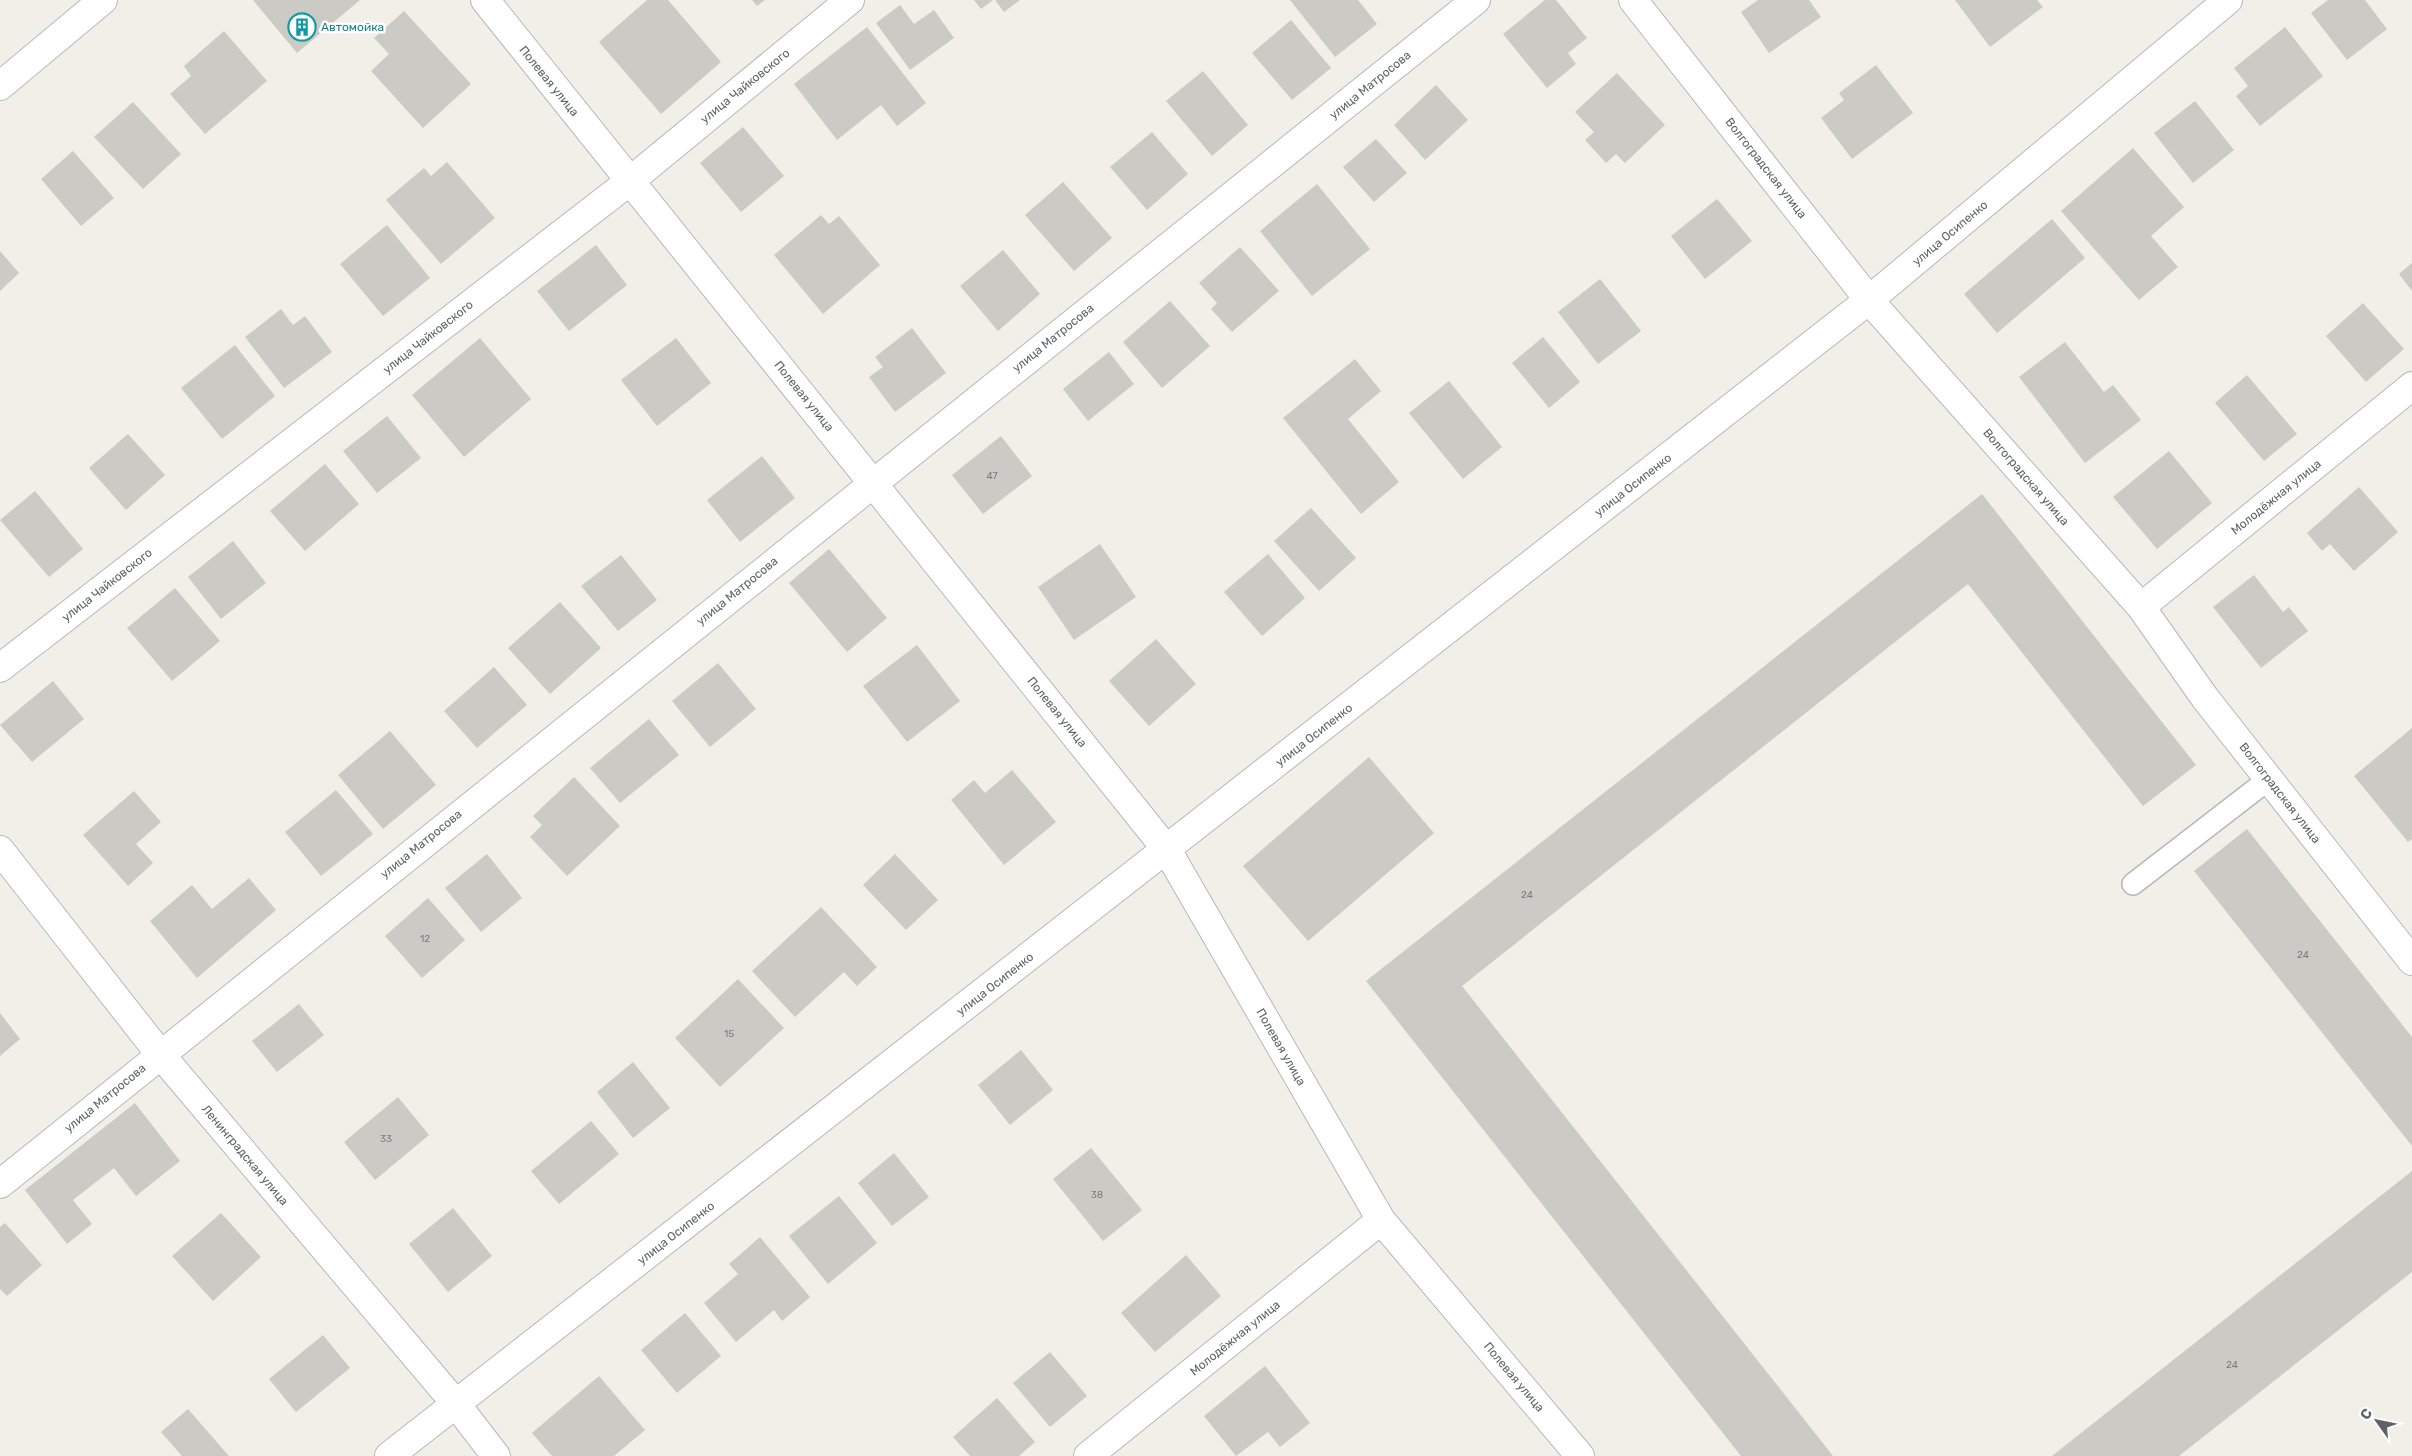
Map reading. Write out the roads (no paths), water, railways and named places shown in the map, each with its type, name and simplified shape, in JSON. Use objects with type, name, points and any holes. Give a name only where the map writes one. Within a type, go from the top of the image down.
[{"type":"street","points":[[0,86],[103,0]]},
{"type":"street","name":"Полевая улица","points":[[485,0],[873,481],[1167,850],[1381,1220],[1580,1456]]},
{"type":"street","name":"улица Чайковского","points":[[0,668],[630,181],[850,0]]},
{"type":"street","name":"улица Матросова","points":[[0,1184],[873,481],[1476,0]]},
{"type":"street","name":"Волгоградская улица","points":[[1633,0],[1869,300],[2141,607],[2205,698],[2412,961]]},
{"type":"street","name":"улица Осипенко","points":[[389,1456],[1869,300],[2228,0]]},
{"type":"street","name":"Молодёжная улица","points":[[2141,607],[2412,386]]},
{"type":"street","name":"Ленинградская улица","points":[[0,850],[160,1054],[456,1404],[496,1456]]},
{"type":"street","name":"Молодёжная улица","points":[[1088,1456],[1381,1220]]},
{"type":"lane","points":[[2133,884],[2269,778]]},
{"type":"place","name":"Автомойка","points":[[302,27]]}]
